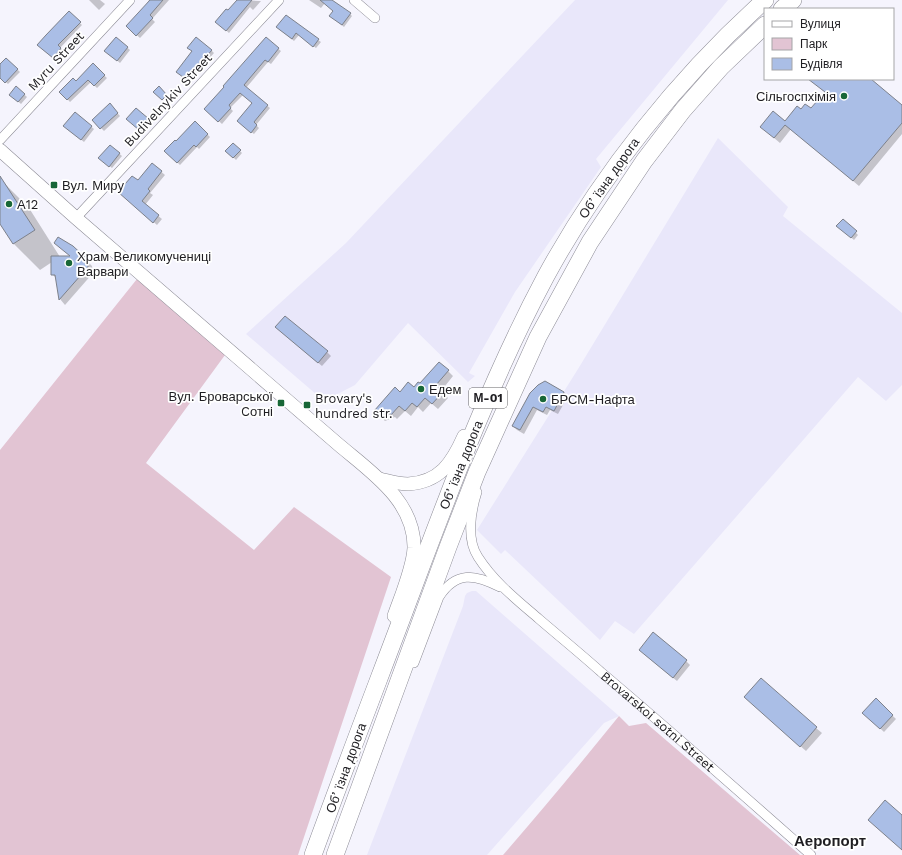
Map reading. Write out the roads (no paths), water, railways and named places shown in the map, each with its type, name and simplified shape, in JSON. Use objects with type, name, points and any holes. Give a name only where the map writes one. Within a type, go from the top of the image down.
[{"type":"highway","name":"Обʼїзна дорога","points":[[313,855],[459,465],[512,344],[547,275],[588,206],[628,150],[668,100],[710,53],[765,0]]},
{"type":"highway","points":[[783,8],[793,0]]},
{"type":"highway","name":"Обʼїзна дорога","points":[[335,855],[448,547],[493,435],[538,337],[590,242],[605,217],[644,160],[683,110],[721,67],[764,26]]},
{"type":"street","name":"Myru Street","points":[[0,140],[130,0]]},
{"type":"street","name":"Budivelnykiv Street","points":[[76,218],[279,0]]},
{"type":"street","points":[[354,0],[375,18]]},
{"type":"street","points":[[0,150],[76,218],[380,479],[396,497],[404,509],[409,520],[414,548],[410,570],[344,770]]},
{"type":"street","points":[[380,479],[407,484],[422,482],[435,477],[446,468],[457,451],[504,346],[547,275]]},
{"type":"street","name":"Brovarskoi sotni Street","points":[[493,435],[488,462],[474,501],[471,539],[477,557],[503,588],[633,699],[811,855]]},
{"type":"street","name":"Brovarskoi sotni Street","points":[[363,777],[393,720],[439,597],[445,588],[453,581],[464,577],[475,577],[503,588]]},
{"type":"place","name":"Сільгоспхімія","points":[[844,96]]},
{"type":"place","name":"Вул. Миру","points":[[54,185]]},
{"type":"place","name":"А12","points":[[9,204]]},
{"type":"place","name":"Храм Великомучениці Варвари","points":[[69,263]]},
{"type":"place","name":"Едем","points":[[421,389]]},
{"type":"place","name":"БРСМ-Нафта","points":[[543,399]]},
{"type":"place","name":"Вул. Броварської Cотні","points":[[281,403]]},
{"type":"place","name":"Brovary's hundred str.","points":[[307,405]]},
{"type":"district","name":"Аеропорт","points":[[830,841]]}]
